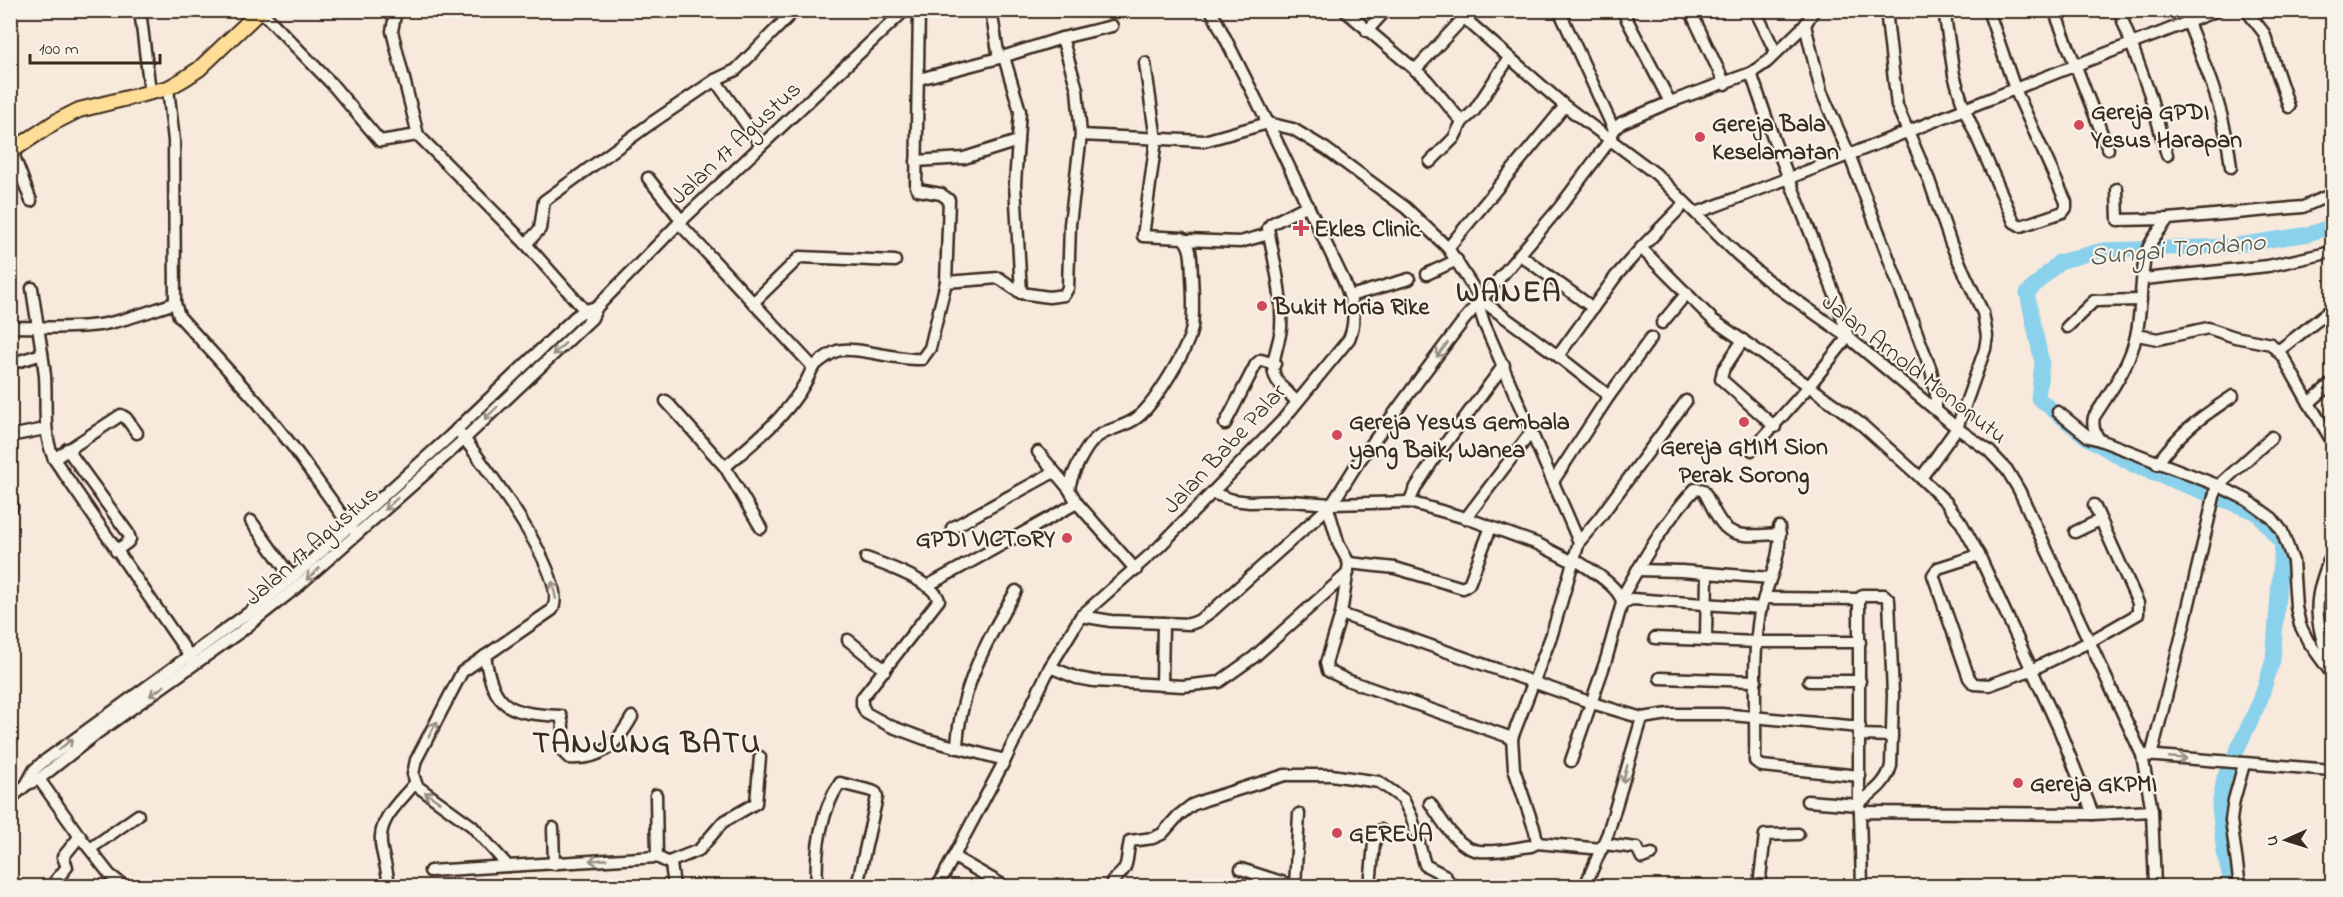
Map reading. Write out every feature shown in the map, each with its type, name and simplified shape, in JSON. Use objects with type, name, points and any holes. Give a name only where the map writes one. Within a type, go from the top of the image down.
[{"type":"main road","points":[[11,152],[55,122],[79,110],[168,88],[199,69],[261,11]]},
{"type":"street","points":[[140,10],[150,91]]},
{"type":"street","points":[[396,10],[392,31],[418,135],[526,244],[588,314]]},
{"type":"street","points":[[526,244],[540,229],[544,201],[650,124],[715,80],[736,70],[795,10]]},
{"type":"street","name":"Jalan 17 Agustus","points":[[26,785],[33,770],[43,762],[297,587],[457,429],[520,370],[597,307],[680,222],[905,10]]},
{"type":"street","points":[[725,467],[773,426],[806,383],[813,366],[832,353],[845,350],[910,360],[922,359],[930,348],[946,282],[949,200],[941,194],[917,189],[919,10]]},
{"type":"street","points":[[991,10],[1001,57],[1019,104],[1015,184],[1021,293]]},
{"type":"street","name":"Jalan Babe Palar","points":[[938,886],[1005,760],[1050,667],[1081,616],[1136,570],[1281,422],[1349,339],[1355,320],[1350,296],[1308,205],[1211,10]]},
{"type":"street","points":[[1344,10],[1415,70],[1440,94],[1462,122]]},
{"type":"street","points":[[1367,31],[1386,10]]},
{"type":"street","points":[[1559,10],[1612,135]]},
{"type":"street","points":[[1622,10],[1670,102]]},
{"type":"street","points":[[1689,10],[1725,84]]},
{"type":"street","points":[[1755,10],[1776,53]]},
{"type":"street","points":[[1081,616],[1111,621],[1190,624],[1212,611],[1330,506],[1406,396],[1558,208],[1621,123],[1670,102],[1751,73],[1805,25],[1814,10]]},
{"type":"street","points":[[1886,10],[1897,106],[1929,180],[1951,244],[1983,313],[1986,326],[1985,349],[1957,428],[1921,478]]},
{"type":"street","points":[[1944,10],[1954,75],[1964,108],[2016,225],[2026,225],[2050,217],[2066,208],[2066,202],[2015,89],[1988,10]]},
{"type":"street","points":[[2054,10],[2108,149]]},
{"type":"street","points":[[2119,10],[2167,155]]},
{"type":"street","points":[[2185,10],[2222,112],[2231,167]]},
{"type":"street","points":[[1696,213],[1789,179],[1964,108],[2218,10]]},
{"type":"street","points":[[2246,10],[2264,33],[2289,107]]},
{"type":"street","points":[[261,11],[331,83],[380,141],[418,135]]},
{"type":"street","points":[[1415,70],[1463,13]]},
{"type":"street","name":"Jalan Arnold Mononutu","points":[[1463,13],[1509,58],[1565,106],[1612,135],[1766,279],[1848,337],[1957,428],[1989,451],[2013,479],[2089,642],[2146,756],[2152,811],[2155,886]]},
{"type":"street","points":[[1805,25],[1821,91],[1849,154],[1931,370],[1936,394],[1936,410]]},
{"type":"street","points":[[918,79],[1112,26]]},
{"type":"street","points":[[946,282],[999,278],[1021,293],[1062,296],[1068,290],[1070,224],[1082,135],[1077,88],[1062,38]]},
{"type":"street","points":[[1430,162],[1454,138],[1462,122],[1474,111],[1509,58]]},
{"type":"street","points":[[1145,63],[1156,140],[1143,236],[1240,242],[1269,234]]},
{"type":"street","points":[[1751,73],[1789,179],[1836,298],[1848,337],[1775,427],[1752,450]]},
{"type":"street","points":[[715,80],[761,145]]},
{"type":"street","points":[[168,88],[174,141],[175,303],[183,321],[258,404],[293,447],[353,530]]},
{"type":"street","points":[[1448,248],[1565,106]]},
{"type":"street","points":[[1082,135],[1156,140],[1212,140],[1268,123],[1293,129],[1326,149],[1392,196],[1434,232],[1448,248],[1480,302],[1484,323],[1579,542]]},
{"type":"street","points":[[916,161],[964,158],[1018,141]]},
{"type":"street","points":[[11,152],[31,201]]},
{"type":"street","points":[[648,178],[680,222],[813,366]]},
{"type":"street","points":[[2116,189],[2118,220],[2168,219],[2303,207],[2332,194]]},
{"type":"street","points":[[1558,356],[1641,248],[1685,204]]},
{"type":"street","points":[[1297,402],[1276,380],[1274,372],[1281,330],[1281,307],[1269,225],[1308,205]]},
{"type":"street","points":[[2100,440],[2094,430],[2094,417],[2118,378],[2137,335],[2145,257],[2151,242],[2168,219]]},
{"type":"street","points":[[1069,489],[1072,474],[1096,437],[1133,421],[1143,413],[1182,354],[1192,326],[1193,296],[1189,246],[1186,240]]},
{"type":"street","points":[[1641,248],[1713,320],[1861,424],[1946,502],[1962,524],[1979,555],[2084,788],[2093,814]]},
{"type":"street","points":[[2144,279],[2268,266],[2332,252]]},
{"type":"street","points":[[1520,255],[1593,308]]},
{"type":"street","points":[[754,302],[800,257],[895,261]]},
{"type":"street","points":[[1427,274],[1457,260]]},
{"type":"street","points":[[1350,296],[1409,279]]},
{"type":"street","points":[[32,288],[42,354],[46,406],[45,429],[54,459],[192,660]]},
{"type":"street","points":[[1662,323],[1687,293]]},
{"type":"street","points":[[2067,327],[2094,301],[2141,300]]},
{"type":"street","points":[[1480,302],[1558,356],[1609,396]]},
{"type":"street","points":[[10,327],[99,325],[144,314],[175,303]]},
{"type":"street","points":[[2278,351],[2332,309]]},
{"type":"street","name":"Jalan 17 Agustus","points":[[237,628],[292,578],[465,439],[588,314]]},
{"type":"street","points":[[2137,335],[2158,339],[2208,328],[2235,337],[2271,344],[2278,351],[2332,441]]},
{"type":"street","points":[[1554,480],[1609,396],[1651,338]]},
{"type":"street","points":[[1743,340],[1723,370],[1721,379],[1775,427]]},
{"type":"street","points":[[10,364],[42,354]]},
{"type":"street","points":[[1225,424],[1256,364],[1261,360],[1267,360],[1275,364]]},
{"type":"street","points":[[1409,502],[1434,459],[1504,365]]},
{"type":"street","points":[[2309,403],[2332,383]]},
{"type":"street","points":[[2157,464],[2171,444],[2189,425],[2233,396]]},
{"type":"street","points":[[666,401],[725,467],[761,528]]},
{"type":"street","points":[[1537,843],[1514,769],[1512,738],[1552,634],[1579,542],[1686,401]]},
{"type":"street","points":[[2058,412],[2089,437],[2217,487],[2259,508],[2272,518],[2282,531],[2293,561],[2296,607],[2300,625],[2332,676]]},
{"type":"street","points":[[54,459],[121,415],[137,433]]},
{"type":"street","points":[[10,436],[45,429]]},
{"type":"street","points":[[457,429],[511,504],[538,548],[549,572],[556,601],[552,610],[459,676],[416,760],[413,774],[418,788],[468,822],[508,866]]},
{"type":"street","points":[[1466,518],[1532,431]]},
{"type":"street","points":[[2272,437],[2217,487],[2212,500],[2180,642],[2146,756],[2332,770]]},
{"type":"street","points":[[67,449],[128,533],[130,539],[116,551]]},
{"type":"street","points":[[1038,452],[1069,489],[1077,503],[1136,570]]},
{"type":"street","points":[[952,528],[1053,472]]},
{"type":"street","points":[[1571,761],[1592,703],[1622,600],[1637,570],[1683,502],[1695,489],[1703,490],[1725,527],[1735,533],[1750,535],[1780,530],[1779,552],[1763,603],[1758,642],[1755,761],[1762,766],[1860,776]]},
{"type":"street","points":[[10,491],[12,507],[10,508]]},
{"type":"street","points":[[1212,493],[1233,500],[1250,502],[1290,501],[1330,506],[1409,502],[1466,518],[1538,544],[1599,576],[1622,600]]},
{"type":"street","points":[[927,586],[1077,503]]},
{"type":"street","points":[[1979,555],[1938,568],[1933,573],[1970,678],[1974,684],[1989,684],[2031,670],[2136,617],[2140,609],[2094,504]]},
{"type":"street","points":[[1330,506],[1339,545],[1348,568],[1341,614],[1326,663],[1329,671],[1512,738]]},
{"type":"street","points":[[2075,532],[2100,520]]},
{"type":"street","points":[[251,521],[292,578]]},
{"type":"street","points":[[1050,667],[1077,678],[1195,686],[1220,682],[1254,657],[1348,568],[1395,568],[1463,588],[1469,584],[1491,527]]},
{"type":"street","points":[[2332,553],[2319,585],[2316,600],[2319,630],[2332,676]]},
{"type":"street","points":[[866,558],[927,586],[938,596],[939,601],[862,698],[862,705],[866,712],[890,726],[957,748],[1005,760]]},
{"type":"street","points":[[1637,570],[1770,578]]},
{"type":"street","points":[[1706,640],[1707,573]]},
{"type":"street","points":[[957,748],[965,694],[982,654],[1016,591]]},
{"type":"street","points":[[1622,600],[1706,606],[1859,599],[1863,595],[1884,596],[1889,600],[1892,661],[1891,766],[1888,777],[1859,806]]},
{"type":"street","points":[[1859,599],[1859,806],[1862,886]]},
{"type":"street","points":[[1341,614],[1592,703],[1642,718],[1698,713],[1756,716],[1892,736]]},
{"type":"street","points":[[1162,685],[1163,623]]},
{"type":"street","points":[[1655,638],[1758,642],[1860,642]]},
{"type":"street","points":[[848,640],[885,670]]},
{"type":"street","points":[[485,656],[498,697],[505,706],[519,711],[561,716],[564,726],[561,750],[569,759],[594,757],[607,750],[620,737],[632,717]]},
{"type":"street","name":"Jalan 17 Agustus","points":[[13,792],[39,779],[192,660]]},
{"type":"street","points":[[1660,678],[1756,681]]},
{"type":"street","points":[[1809,681],[1860,681]]},
{"type":"street","points":[[1585,886],[1603,847],[1642,718]]},
{"type":"street","points":[[669,862],[699,850],[723,822],[756,803],[760,756]]},
{"type":"street","points":[[2240,886],[2231,820],[2242,764]]},
{"type":"street","points":[[1112,886],[1112,881],[1120,876],[1125,868],[1130,842],[1153,838],[1165,832],[1178,816],[1192,805],[1285,775],[1331,775],[1379,782],[1390,789],[1405,801],[1425,865],[1444,875],[1452,886]]},
{"type":"street","points":[[39,779],[110,875],[124,886]]},
{"type":"street","points":[[389,886],[381,841],[383,826],[387,817],[415,783]]},
{"type":"street","points":[[818,886],[816,859],[819,836],[840,783],[872,791],[877,797],[857,886]]},
{"type":"street","points":[[656,795],[657,856]]},
{"type":"street","points":[[1807,801],[1859,806],[2093,814],[2152,811]]},
{"type":"street","points":[[1430,803],[1452,832],[1470,849],[1481,852],[1533,846],[1537,843],[1637,848],[1642,858],[1652,854]]},
{"type":"street","points":[[1240,869],[1294,886],[1299,814]]},
{"type":"street","points":[[90,849],[138,815]]},
{"type":"street","points":[[553,828],[554,864]]},
{"type":"street","points":[[1370,886],[1374,843],[1381,830]]},
{"type":"street","points":[[1759,886],[1765,835],[1798,834]]},
{"type":"street","points":[[52,885],[67,867],[63,859],[80,836]]},
{"type":"street","points":[[430,871],[657,856],[672,866],[674,886]]},
{"type":"street","points":[[954,857],[1001,884]]},
{"type":"waterway","name":"Sungai Tondano","points":[[2232,886],[2224,853],[2219,807],[2224,778],[2260,701],[2273,660],[2282,544],[2257,513],[2135,466],[2087,438],[2038,398],[2042,363],[2027,293],[2059,262],[2103,250],[2231,246],[2309,234],[2332,226]]},
{"type":"place","name":"Gereja GPDI Yesus Harapan","points":[[2079,125]]},
{"type":"place","name":"Gereja Bala Keselamatan","points":[[1700,137]]},
{"type":"place","name":"Ekles Clinic","points":[[1301,228]]},
{"type":"place","name":"Bukit Moria Rike","points":[[1262,306]]},
{"type":"place","name":"Gereja GMIM Sion Perak Sorong","points":[[1744,422]]},
{"type":"place","name":"Gereja Yesus Gembala yang Baik, Wanea","points":[[1337,435]]},
{"type":"place","name":"GPDI VICTORY","points":[[1067,538]]},
{"type":"place","name":"Gereja GKPMI","points":[[2018,783]]},
{"type":"place","name":"GEREJA","points":[[1337,833]]},
{"type":"district","name":"WANEA","points":[[1509,291]]},
{"type":"district","name":"TANJUNG BATU","points":[[647,742]]}]
